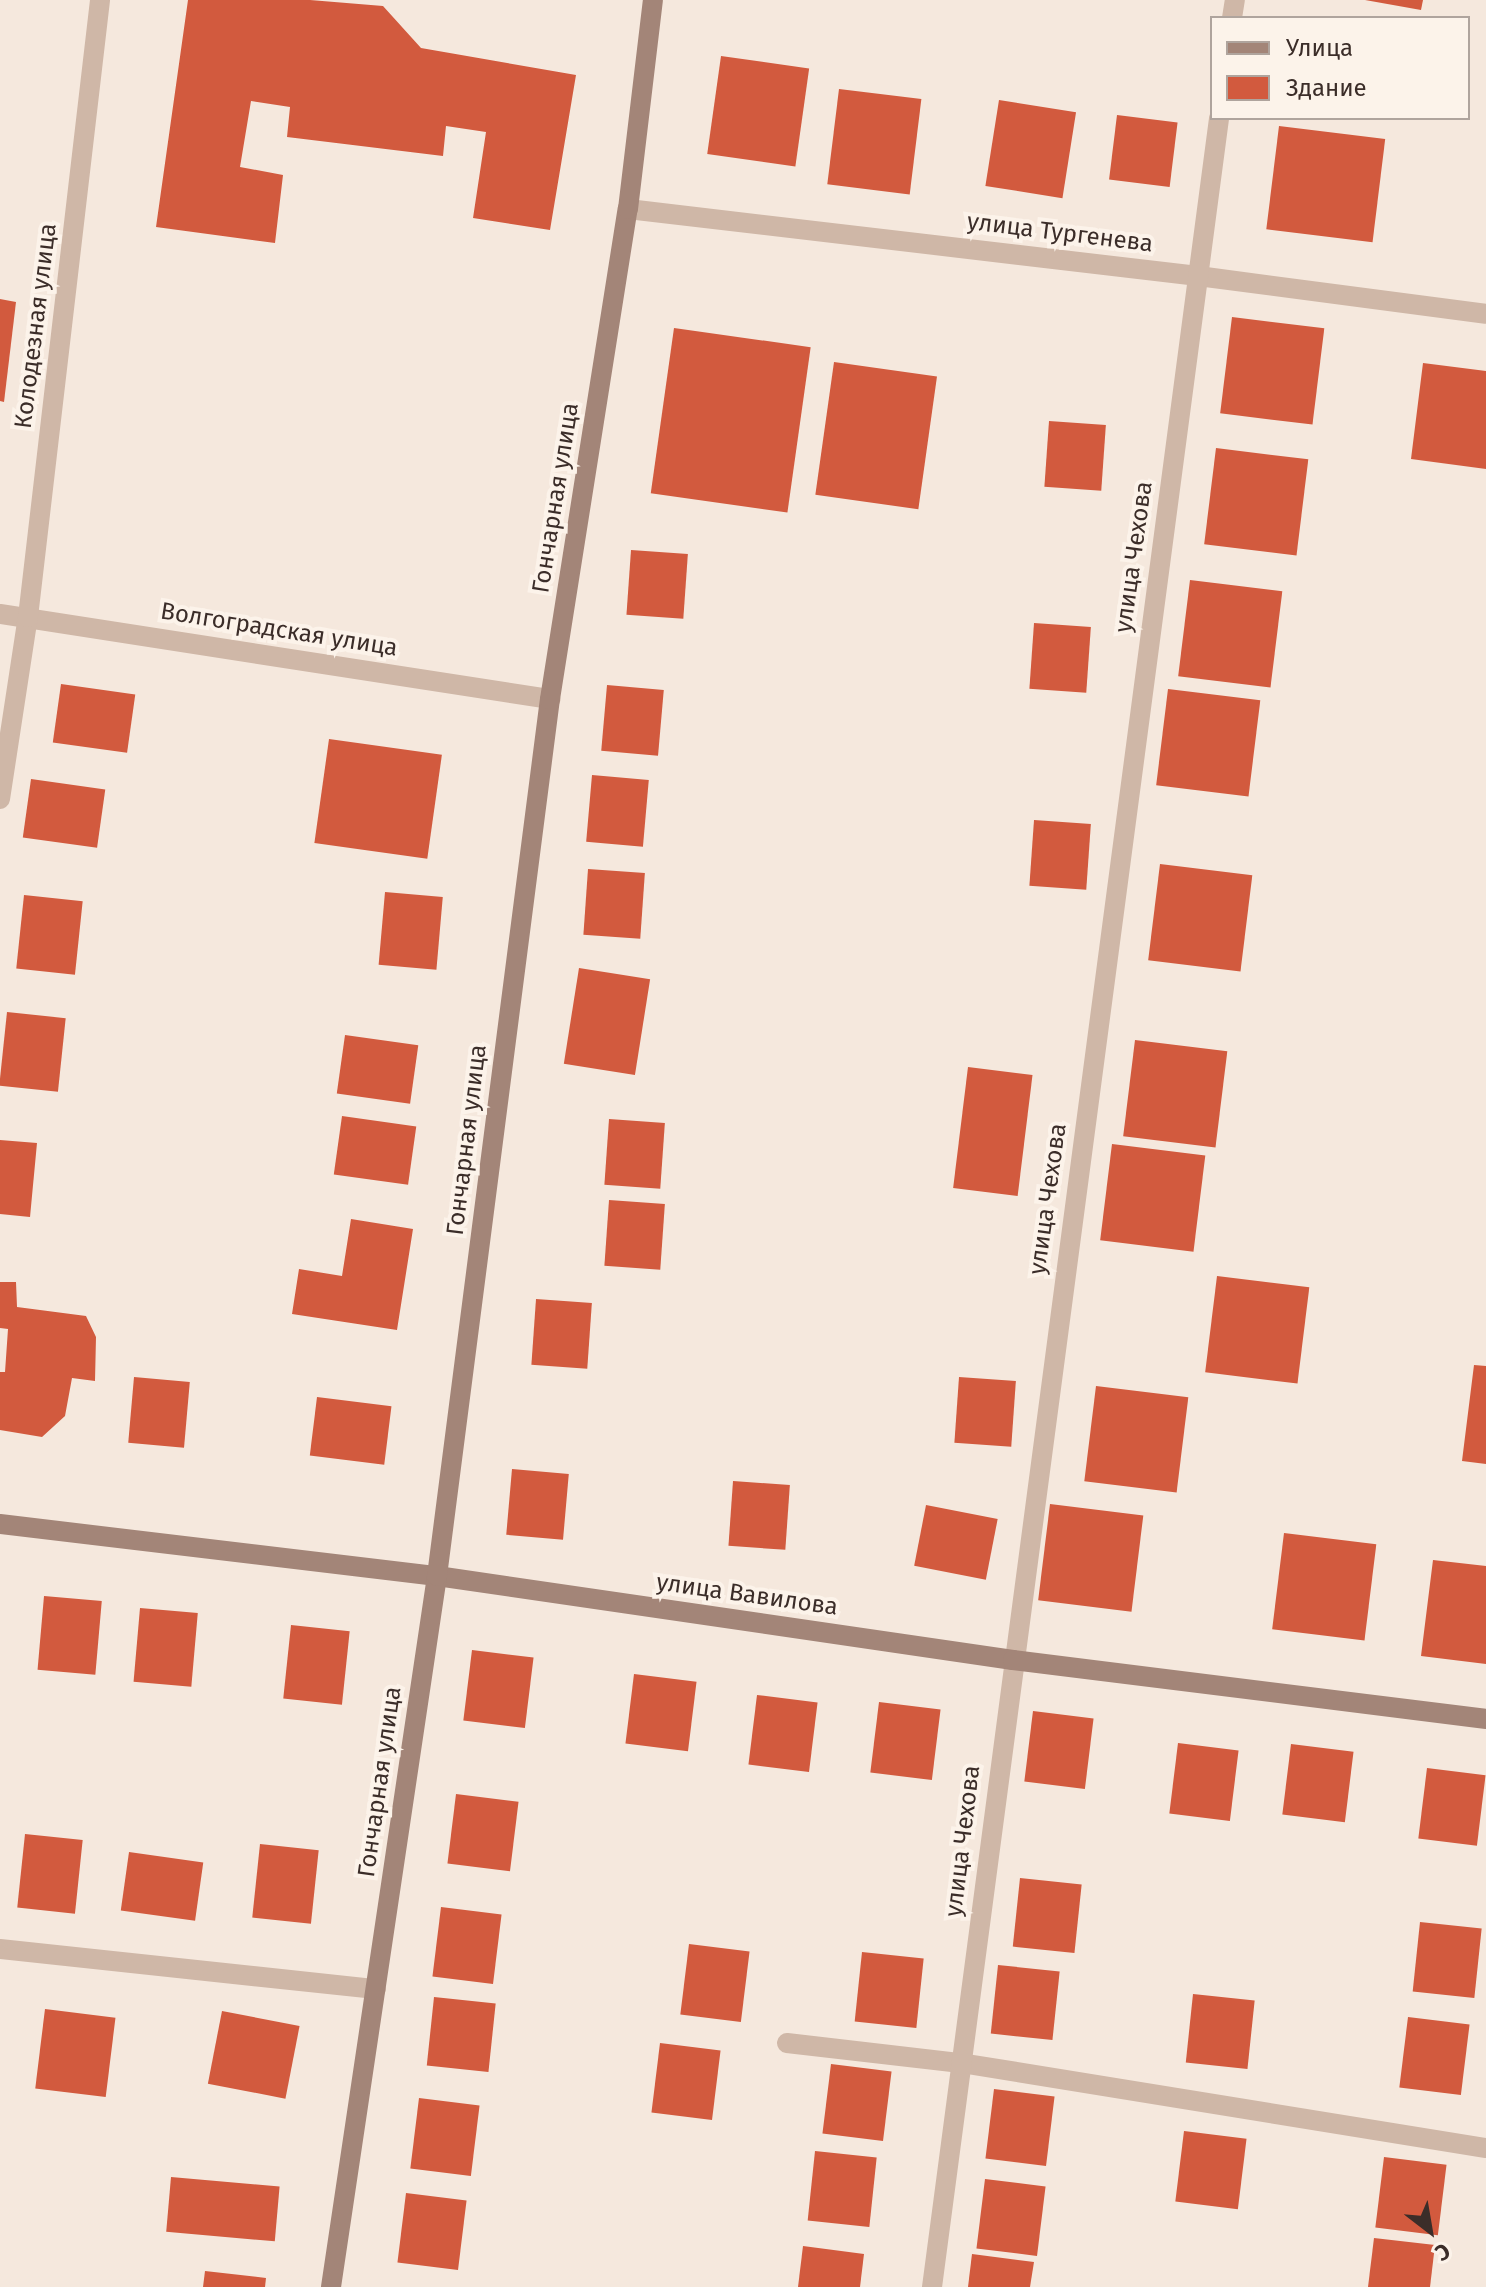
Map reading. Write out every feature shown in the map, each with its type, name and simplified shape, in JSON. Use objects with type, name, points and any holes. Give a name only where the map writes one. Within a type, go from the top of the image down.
[{"type":"street","name":"Колодезная улица","points":[[0,799],[28,617],[100,0]]},
{"type":"street","name":"Гончарная улица","points":[[331,2287],[437,1576],[550,699],[628,209],[653,0]]},
{"type":"street","name":"улица Чехова","points":[[932,2287],[1219,120]]},
{"type":"street","name":"улица Тургенева","points":[[628,209],[1198,276],[1486,314]]},
{"type":"street","name":"Волгоградская улица","points":[[0,614],[550,699]]},
{"type":"street","name":"улица Вавилова","points":[[0,1524],[437,1576],[1013,1660],[1486,1719]]},
{"type":"street","points":[[0,1949],[376,1989]]},
{"type":"street","points":[[787,2043],[961,2063],[1486,2148]]},
{"type":"building","points":[[188,0],[310,0],[383,6],[421,48],[576,75],[550,230],[473,218],[486,132],[446,126],[443,156],[287,137],[290,107],[251,101],[240,167],[283,175],[275,243],[156,227]]},
{"type":"building","points":[[1365,0],[1423,0],[1421,10]]},
{"type":"building","points":[[721,56],[809,68],[795,166],[707,154]]},
{"type":"building","points":[[839,89],[921,99],[910,194],[827,184]]},
{"type":"building","points":[[999,100],[1076,112],[1062,198],[985,186]]},
{"type":"building","points":[[1117,115],[1178,122],[1170,187],[1109,180]]},
{"type":"building","points":[[1279,126],[1385,139],[1373,242],[1266,229]]},
{"type":"building","points":[[0,299],[16,302],[4,402],[0,401]]},
{"type":"building","points":[[1232,317],[1324,328],[1312,425],[1220,413]]},
{"type":"building","points":[[674,328],[811,347],[787,513],[651,493]]},
{"type":"building","points":[[834,362],[937,376],[918,509],[815,495]]},
{"type":"building","points":[[1423,363],[1486,371],[1486,469],[1411,459]]},
{"type":"building","points":[[1049,421],[1106,425],[1101,491],[1044,487]]},
{"type":"building","points":[[1216,448],[1308,459],[1296,556],[1204,544]]},
{"type":"building","points":[[631,550],[688,554],[683,619],[626,615]]},
{"type":"building","points":[[1190,580],[1282,591],[1270,688],[1178,676]]},
{"type":"building","points":[[1034,623],[1091,627],[1086,693],[1029,689]]},
{"type":"building","points":[[61,684],[135,694],[127,753],[53,742]]},
{"type":"building","points":[[607,685],[664,690],[658,756],[601,751]]},
{"type":"building","points":[[1168,689],[1260,700],[1248,797],[1156,785]]},
{"type":"building","points":[[329,739],[442,755],[427,859],[314,843]]},
{"type":"building","points":[[592,775],[649,780],[643,847],[586,842]]},
{"type":"building","points":[[31,779],[105,789],[97,848],[23,837]]},
{"type":"building","points":[[1034,820],[1091,824],[1086,890],[1029,886]]},
{"type":"building","points":[[1160,864],[1252,875],[1240,972],[1148,960]]},
{"type":"building","points":[[588,869],[645,873],[640,939],[583,935]]},
{"type":"building","points":[[385,892],[443,897],[436,970],[379,965]]},
{"type":"building","points":[[24,895],[83,901],[75,975],[16,969]]},
{"type":"building","points":[[579,968],[650,979],[635,1075],[564,1064]]},
{"type":"building","points":[[7,1012],[66,1018],[58,1092],[0,1086]]},
{"type":"building","points":[[345,1035],[418,1045],[410,1104],[337,1093]]},
{"type":"building","points":[[1135,1040],[1227,1051],[1215,1148],[1123,1136]]},
{"type":"building","points":[[968,1067],[1033,1075],[1018,1196],[953,1188]]},
{"type":"building","points":[[342,1116],[416,1126],[408,1185],[334,1174]]},
{"type":"building","points":[[609,1119],[665,1123],[660,1189],[604,1185]]},
{"type":"building","points":[[0,1140],[37,1143],[30,1217],[0,1214]]},
{"type":"building","points":[[1112,1144],[1205,1155],[1193,1252],[1100,1240]]},
{"type":"building","points":[[609,1200],[665,1204],[660,1270],[604,1266]]},
{"type":"building","points":[[351,1219],[413,1229],[397,1330],[292,1314],[299,1269],[342,1276]]},
{"type":"building","points":[[1217,1276],[1309,1287],[1297,1384],[1205,1372]]},
{"type":"building","points":[[0,1282],[16,1282],[17,1307],[86,1316],[96,1337],[95,1381],[72,1378],[65,1416],[42,1437],[0,1430],[0,1372],[5,1372],[8,1329],[0,1328]]},
{"type":"building","points":[[536,1299],[592,1303],[587,1369],[531,1365]]},
{"type":"building","points":[[1474,1365],[1486,1366],[1486,1464],[1462,1461]]},
{"type":"building","points":[[134,1377],[190,1382],[184,1448],[128,1443]]},
{"type":"building","points":[[959,1377],[1016,1381],[1011,1447],[954,1443]]},
{"type":"building","points":[[1096,1386],[1188,1397],[1177,1493],[1084,1481]]},
{"type":"building","points":[[317,1397],[391,1406],[384,1465],[310,1456]]},
{"type":"building","points":[[512,1469],[569,1474],[563,1540],[506,1535]]},
{"type":"building","points":[[733,1481],[790,1485],[785,1550],[728,1546]]},
{"type":"building","points":[[1050,1504],[1143,1515],[1131,1612],[1038,1600]]},
{"type":"building","points":[[926,1505],[998,1519],[986,1580],[914,1566]]},
{"type":"building","points":[[1284,1533],[1376,1544],[1364,1641],[1272,1629]]},
{"type":"building","points":[[1433,1560],[1486,1566],[1486,1664],[1421,1656]]},
{"type":"building","points":[[44,1596],[102,1601],[95,1675],[38,1670]]},
{"type":"building","points":[[140,1608],[198,1613],[191,1687],[134,1682]]},
{"type":"building","points":[[291,1625],[350,1631],[342,1705],[283,1699]]},
{"type":"building","points":[[472,1650],[534,1658],[525,1728],[463,1720]]},
{"type":"building","points":[[634,1674],[697,1682],[688,1751],[625,1743]]},
{"type":"building","points":[[757,1695],[818,1702],[809,1772],[748,1764]]},
{"type":"building","points":[[879,1702],[941,1710],[932,1780],[870,1772]]},
{"type":"building","points":[[1033,1711],[1094,1718],[1085,1789],[1024,1781]]},
{"type":"building","points":[[1178,1743],[1239,1750],[1230,1821],[1169,1813]]},
{"type":"building","points":[[1291,1744],[1354,1752],[1345,1822],[1282,1814]]},
{"type":"building","points":[[1427,1768],[1486,1775],[1477,1846],[1418,1838]]},
{"type":"building","points":[[456,1794],[519,1802],[510,1871],[447,1863]]},
{"type":"building","points":[[25,1834],[83,1840],[75,1914],[17,1908]]},
{"type":"building","points":[[260,1844],[319,1850],[311,1924],[252,1918]]},
{"type":"building","points":[[129,1852],[203,1862],[195,1921],[121,1910]]},
{"type":"building","points":[[1020,1878],[1082,1884],[1074,1953],[1013,1947]]},
{"type":"building","points":[[441,1907],[502,1914],[493,1984],[432,1976]]},
{"type":"building","points":[[1420,1922],[1482,1928],[1474,1998],[1413,1992]]},
{"type":"building","points":[[689,1944],[750,1951],[741,2022],[680,2014]]},
{"type":"building","points":[[862,1952],[924,1958],[916,2028],[855,2022]]},
{"type":"building","points":[[998,1965],[1060,1971],[1052,2040],[991,2034]]},
{"type":"building","points":[[1193,1994],[1255,2000],[1247,2069],[1186,2063]]},
{"type":"building","points":[[434,1997],[496,2003],[488,2072],[427,2066]]},
{"type":"building","points":[[45,2009],[115,2018],[106,2097],[35,2088]]},
{"type":"building","points":[[222,2011],[300,2026],[285,2099],[208,2084]]},
{"type":"building","points":[[1408,2017],[1470,2025],[1461,2095],[1399,2087]]},
{"type":"building","points":[[660,2043],[721,2050],[712,2120],[651,2112]]},
{"type":"building","points":[[831,2064],[892,2071],[883,2141],[822,2133]]},
{"type":"building","points":[[994,2089],[1055,2096],[1046,2166],[985,2158]]},
{"type":"building","points":[[419,2098],[480,2105],[471,2176],[410,2168]]},
{"type":"building","points":[[1184,2131],[1247,2139],[1238,2209],[1175,2201]]},
{"type":"building","points":[[815,2151],[877,2157],[869,2227],[808,2221]]},
{"type":"building","points":[[1384,2157],[1447,2165],[1438,2235],[1375,2227]]},
{"type":"building","points":[[171,2177],[280,2186],[275,2241],[166,2232]]},
{"type":"building","points":[[985,2179],[1046,2186],[1037,2256],[976,2248]]},
{"type":"building","points":[[406,2193],[467,2200],[458,2270],[397,2262]]},
{"type":"building","points":[[1374,2238],[1435,2245],[1430,2287],[1368,2287]]},
{"type":"building","points":[[803,2246],[864,2254],[860,2287],[798,2287]]},
{"type":"building","points":[[972,2254],[1034,2262],[1030,2287],[968,2287]]},
{"type":"building","points":[[205,2271],[266,2278],[265,2287],[203,2287]]}]
